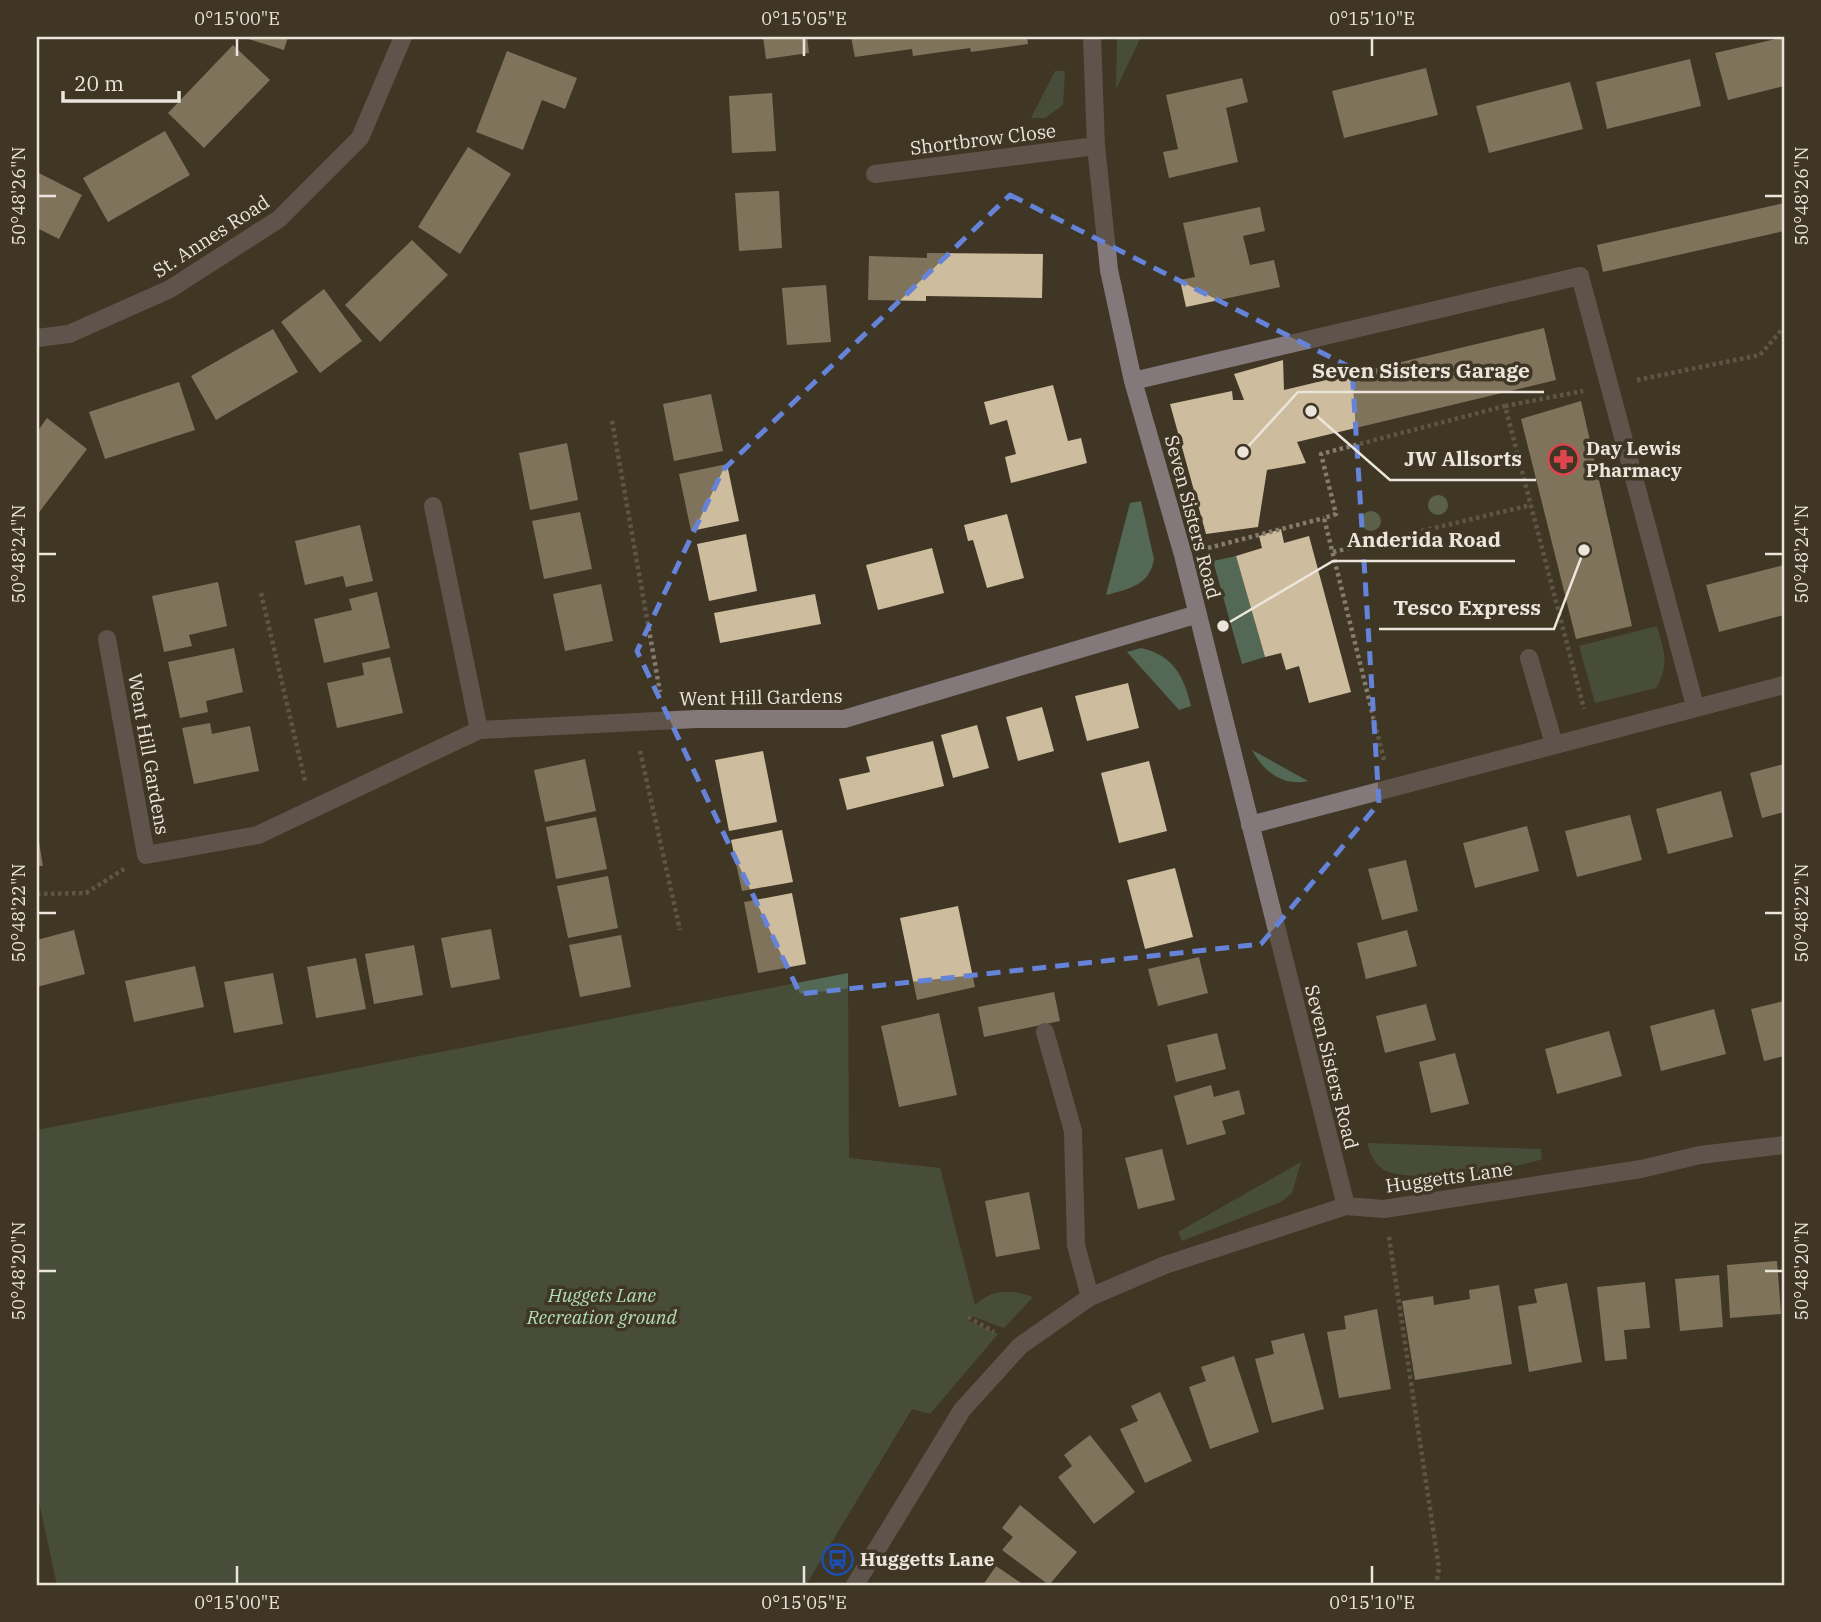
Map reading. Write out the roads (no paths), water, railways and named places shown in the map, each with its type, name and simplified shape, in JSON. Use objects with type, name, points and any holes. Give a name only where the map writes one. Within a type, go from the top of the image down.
[{"type":"street","name":"St. Annes Road","points":[[37,338],[69,334],[170,289],[279,219],[359,138],[403,37]]},
{"type":"street","name":"Seven Sisters Road","points":[[1092,37],[1096,146],[1109,270],[1133,381],[1183,555],[1346,1206]]},
{"type":"street","name":"Shortbrow Close","points":[[875,174],[1096,146]]},
{"type":"street","points":[[1133,381],[1580,276],[1695,706]]},
{"type":"street","points":[[433,506],[479,730]]},
{"type":"street","name":"Went Hill Gardens","points":[[107,639],[146,855],[258,835],[479,730],[665,721],[844,719],[1198,614]]},
{"type":"street","points":[[1529,658],[1553,744]]},
{"type":"street","points":[[1250,825],[1695,706],[1784,685]]},
{"type":"street","points":[[1045,1032],[1073,1130],[1076,1245],[1090,1297]]},
{"type":"street","name":"Huggetts Lane","points":[[855,1585],[962,1410],[1020,1346],[1090,1297],[1165,1265],[1346,1206],[1384,1209],[1641,1169],[1700,1155],[1784,1145]]},
{"type":"place","name":"JW Allsorts","points":[[1311,411]]},
{"type":"place","name":"Seven Sisters Garage","points":[[1243,452]]},
{"type":"place","name":"Day Lewis Pharmacy","points":[[1563,459]]},
{"type":"place","name":"Tesco Express","points":[[1584,550]]},
{"type":"place","name":"Anderida Road","points":[[1223,626]]},
{"type":"place","name":"Huggetts Lane","points":[[837,1559]]},
{"type":"park label","name":"Huggets Lane Recreation ground","points":[[602,1306]]}]
